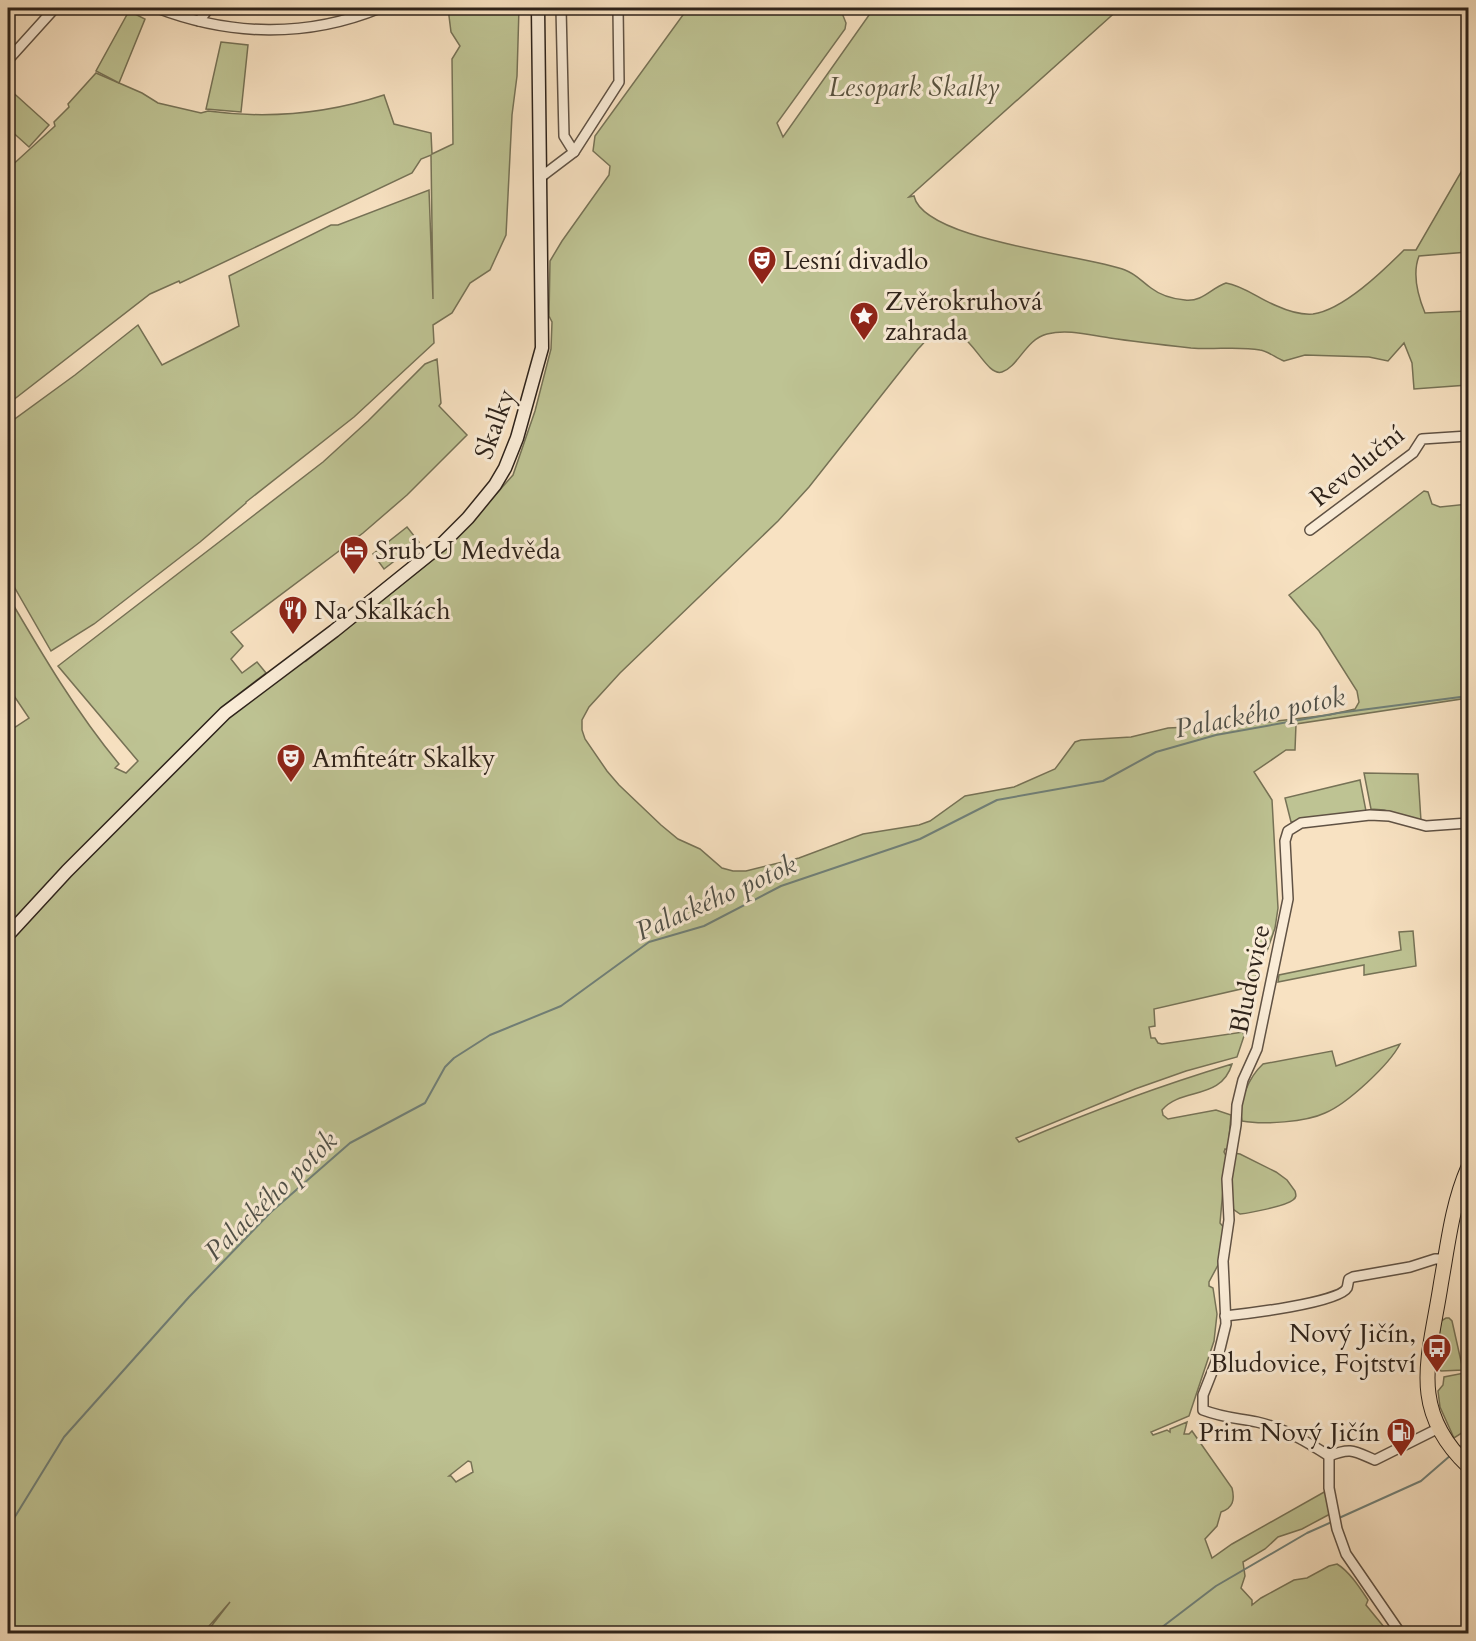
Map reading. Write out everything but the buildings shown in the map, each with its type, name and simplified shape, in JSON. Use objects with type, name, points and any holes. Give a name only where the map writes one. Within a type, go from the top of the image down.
[{"type":"main road","points":[[1459,1457],[1439,1428],[1429,1401],[1427,1374],[1430,1339],[1455,1206],[1468,1168]]},
{"type":"street","points":[[8,60],[55,8]]},
{"type":"street","points":[[157,8],[199,21],[236,28],[289,30],[334,23],[380,8]]},
{"type":"street","points":[[199,21],[209,8]]},
{"type":"street","name":"Skalky","points":[[8,935],[67,871],[225,713],[346,622],[442,544],[468,518],[495,485],[505,468],[517,438],[542,348],[538,8]]},
{"type":"street","points":[[561,8],[564,136],[574,152]]},
{"type":"street","points":[[541,177],[574,152],[619,82],[618,8]]},
{"type":"street","name":"Revoluční","points":[[1310,530],[1413,453],[1422,439],[1468,436]]},
{"type":"street","name":"Bludovice","points":[[1329,1456],[1300,1436],[1258,1423],[1223,1418],[1203,1410],[1203,1395],[1218,1357],[1226,1324],[1222,1270],[1229,1220],[1227,1179],[1237,1105],[1243,1080],[1257,1049],[1288,899],[1285,840],[1288,831],[1301,823],[1370,815],[1395,818],[1421,826],[1436,827],[1468,823]]},
{"type":"street","points":[[1225,1316],[1279,1310],[1315,1302],[1344,1291],[1349,1279],[1353,1277],[1445,1259]]},
{"type":"street","points":[[1401,1634],[1346,1554],[1335,1519],[1329,1488],[1329,1456],[1344,1450],[1375,1460],[1439,1428]]},
{"type":"green space","points":[[448,8],[519,8],[517,76],[512,115],[506,235],[490,270],[470,283],[452,313],[433,325],[434,343],[354,417],[246,502],[200,542],[94,624],[51,651],[8,576],[8,424],[138,325],[162,365],[239,326],[229,276],[331,225],[338,225],[429,190],[433,299],[431,155],[421,159],[412,173],[180,283],[179,281],[150,294],[8,404],[8,169],[55,126],[54,122],[96,73],[142,93],[158,103],[201,113],[208,111],[252,115],[318,111],[384,95],[394,124],[431,133],[432,154],[453,144],[452,59],[460,46],[451,32]]},
{"type":"green space","name":"Lesopark Skalky","points":[[688,8],[840,8],[846,23],[845,29],[777,123],[783,137],[874,8],[1120,8],[909,197],[914,196],[924,211],[946,224],[1009,244],[1125,270],[1163,295],[1172,298],[1197,299],[1226,283],[1286,310],[1308,314],[1325,311],[1349,298],[1404,250],[1416,250],[1468,160],[1468,252],[1419,256],[1416,277],[1425,313],[1468,311],[1468,385],[1414,389],[1412,363],[1404,343],[1388,361],[1369,357],[1305,355],[1284,361],[1260,350],[1191,348],[1063,332],[1047,334],[1033,341],[1013,365],[1002,372],[995,371],[988,366],[956,332],[946,329],[934,333],[918,349],[809,487],[778,521],[620,673],[589,707],[582,720],[585,739],[607,771],[661,825],[678,839],[700,849],[722,868],[746,871],[799,858],[863,834],[919,825],[930,821],[965,796],[1014,787],[1055,769],[1075,742],[1081,740],[1131,737],[1168,728],[1250,724],[1329,715],[1355,709],[1359,702],[1357,691],[1319,631],[1289,595],[1424,491],[1428,492],[1432,504],[1440,507],[1468,504],[1468,698],[1296,724],[1295,750],[1286,750],[1254,772],[1272,800],[1278,908],[1275,928],[1267,951],[1261,955],[1254,986],[1154,1009],[1155,1026],[1149,1027],[1151,1038],[1155,1038],[1158,1043],[1243,1032],[1244,1036],[1237,1057],[1186,1071],[1135,1089],[1016,1138],[1019,1142],[1124,1100],[1232,1064],[1227,1076],[1219,1084],[1179,1098],[1162,1110],[1163,1115],[1168,1119],[1216,1110],[1231,1115],[1228,1150],[1225,1149],[1224,1152],[1226,1156],[1220,1223],[1226,1230],[1218,1265],[1209,1282],[1209,1286],[1213,1288],[1217,1314],[1214,1341],[1189,1416],[1151,1432],[1153,1435],[1167,1430],[1170,1432],[1170,1429],[1187,1422],[1184,1434],[1192,1431],[1232,1488],[1232,1503],[1221,1512],[1217,1526],[1205,1539],[1212,1558],[1232,1544],[1326,1491],[1330,1514],[1302,1529],[1278,1537],[1265,1549],[1243,1562],[1245,1576],[1241,1588],[1252,1600],[1252,1605],[1294,1580],[1307,1578],[1337,1564],[1358,1585],[1368,1600],[1366,1605],[1389,1633],[206,1633],[230,1602],[203,1633],[8,1633],[8,732],[29,718],[8,687],[8,596],[74,703],[119,764],[115,768],[126,773],[138,761],[58,666],[323,462],[425,364],[437,359],[441,403],[439,406],[467,435],[407,495],[363,533],[231,632],[243,646],[231,659],[242,673],[257,662],[266,673],[222,707],[154,776],[225,713],[305,653],[306,661],[449,547],[513,475],[535,411],[551,349],[550,261],[609,175],[610,166],[593,151],[595,136]],"holes":[[[468,1461],[471,1462],[473,1472],[456,1482],[449,1476]]]},
{"type":"green space","points":[[129,11],[145,19],[119,83],[96,71]]},
{"type":"green space","points":[[221,42],[248,45],[241,112],[206,109]]},
{"type":"green space","points":[[8,88],[49,125],[29,147],[8,128]]},
{"type":"green space","points":[[407,527],[419,542],[384,569],[373,554]]},
{"type":"green space","points":[[1364,773],[1418,774],[1421,821],[1384,810],[1371,809]]},
{"type":"green space","points":[[1360,780],[1366,811],[1291,822],[1285,798]]},
{"type":"green space","points":[[1413,931],[1416,966],[1364,975],[1364,965],[1278,982],[1279,975],[1401,950],[1399,932]]},
{"type":"green space","points":[[1400,1044],[1395,1053],[1367,1083],[1325,1113],[1307,1119],[1284,1122],[1242,1121],[1243,1098],[1254,1075],[1263,1064],[1332,1051],[1336,1066]]},
{"type":"green space","points":[[1233,1153],[1240,1154],[1276,1172],[1287,1180],[1295,1191],[1295,1198],[1283,1205],[1252,1212],[1240,1214],[1233,1209],[1231,1175]]},
{"type":"green space","points":[[1446,1318],[1452,1321],[1463,1370],[1441,1371],[1437,1364],[1441,1321]]},
{"type":"green space","points":[[1464,1373],[1468,1383],[1468,1429],[1454,1438],[1440,1407],[1438,1391],[1443,1385],[1444,1377]]},
{"type":"waterway","name":"Palackého potok","points":[[8,1528],[64,1437],[189,1297],[271,1212],[350,1143],[425,1103],[445,1067],[454,1058],[490,1035],[561,1006],[649,942],[704,926],[781,886],[920,839],[997,800],[1103,781],[1156,752],[1216,735],[1338,713],[1468,696]]},
{"type":"waterway","points":[[1468,1234],[1464,1276],[1468,1318]]},
{"type":"waterway","points":[[1459,1448],[1468,1440]]},
{"type":"waterway","points":[[1339,1518],[1421,1481],[1451,1455]]},
{"type":"waterway","points":[[1153,1634],[1216,1586],[1307,1533],[1334,1521]]},
{"type":"place","name":"Lesní divadlo","points":[[762,286]]},
{"type":"place","name":"Zvěrokruhová zahrada","points":[[864,342]]},
{"type":"place","name":"Srub U Medvěda","points":[[354,576]]},
{"type":"place","name":"Na Skalkách","points":[[293,636]]},
{"type":"place","name":"Amfiteátr Skalky","points":[[291,784]]},
{"type":"place","name":"Nový Jičín, Bludovice, Fojtství","points":[[1437,1374]]},
{"type":"place","name":"Prim Nový Jičín","points":[[1401,1458]]}]
